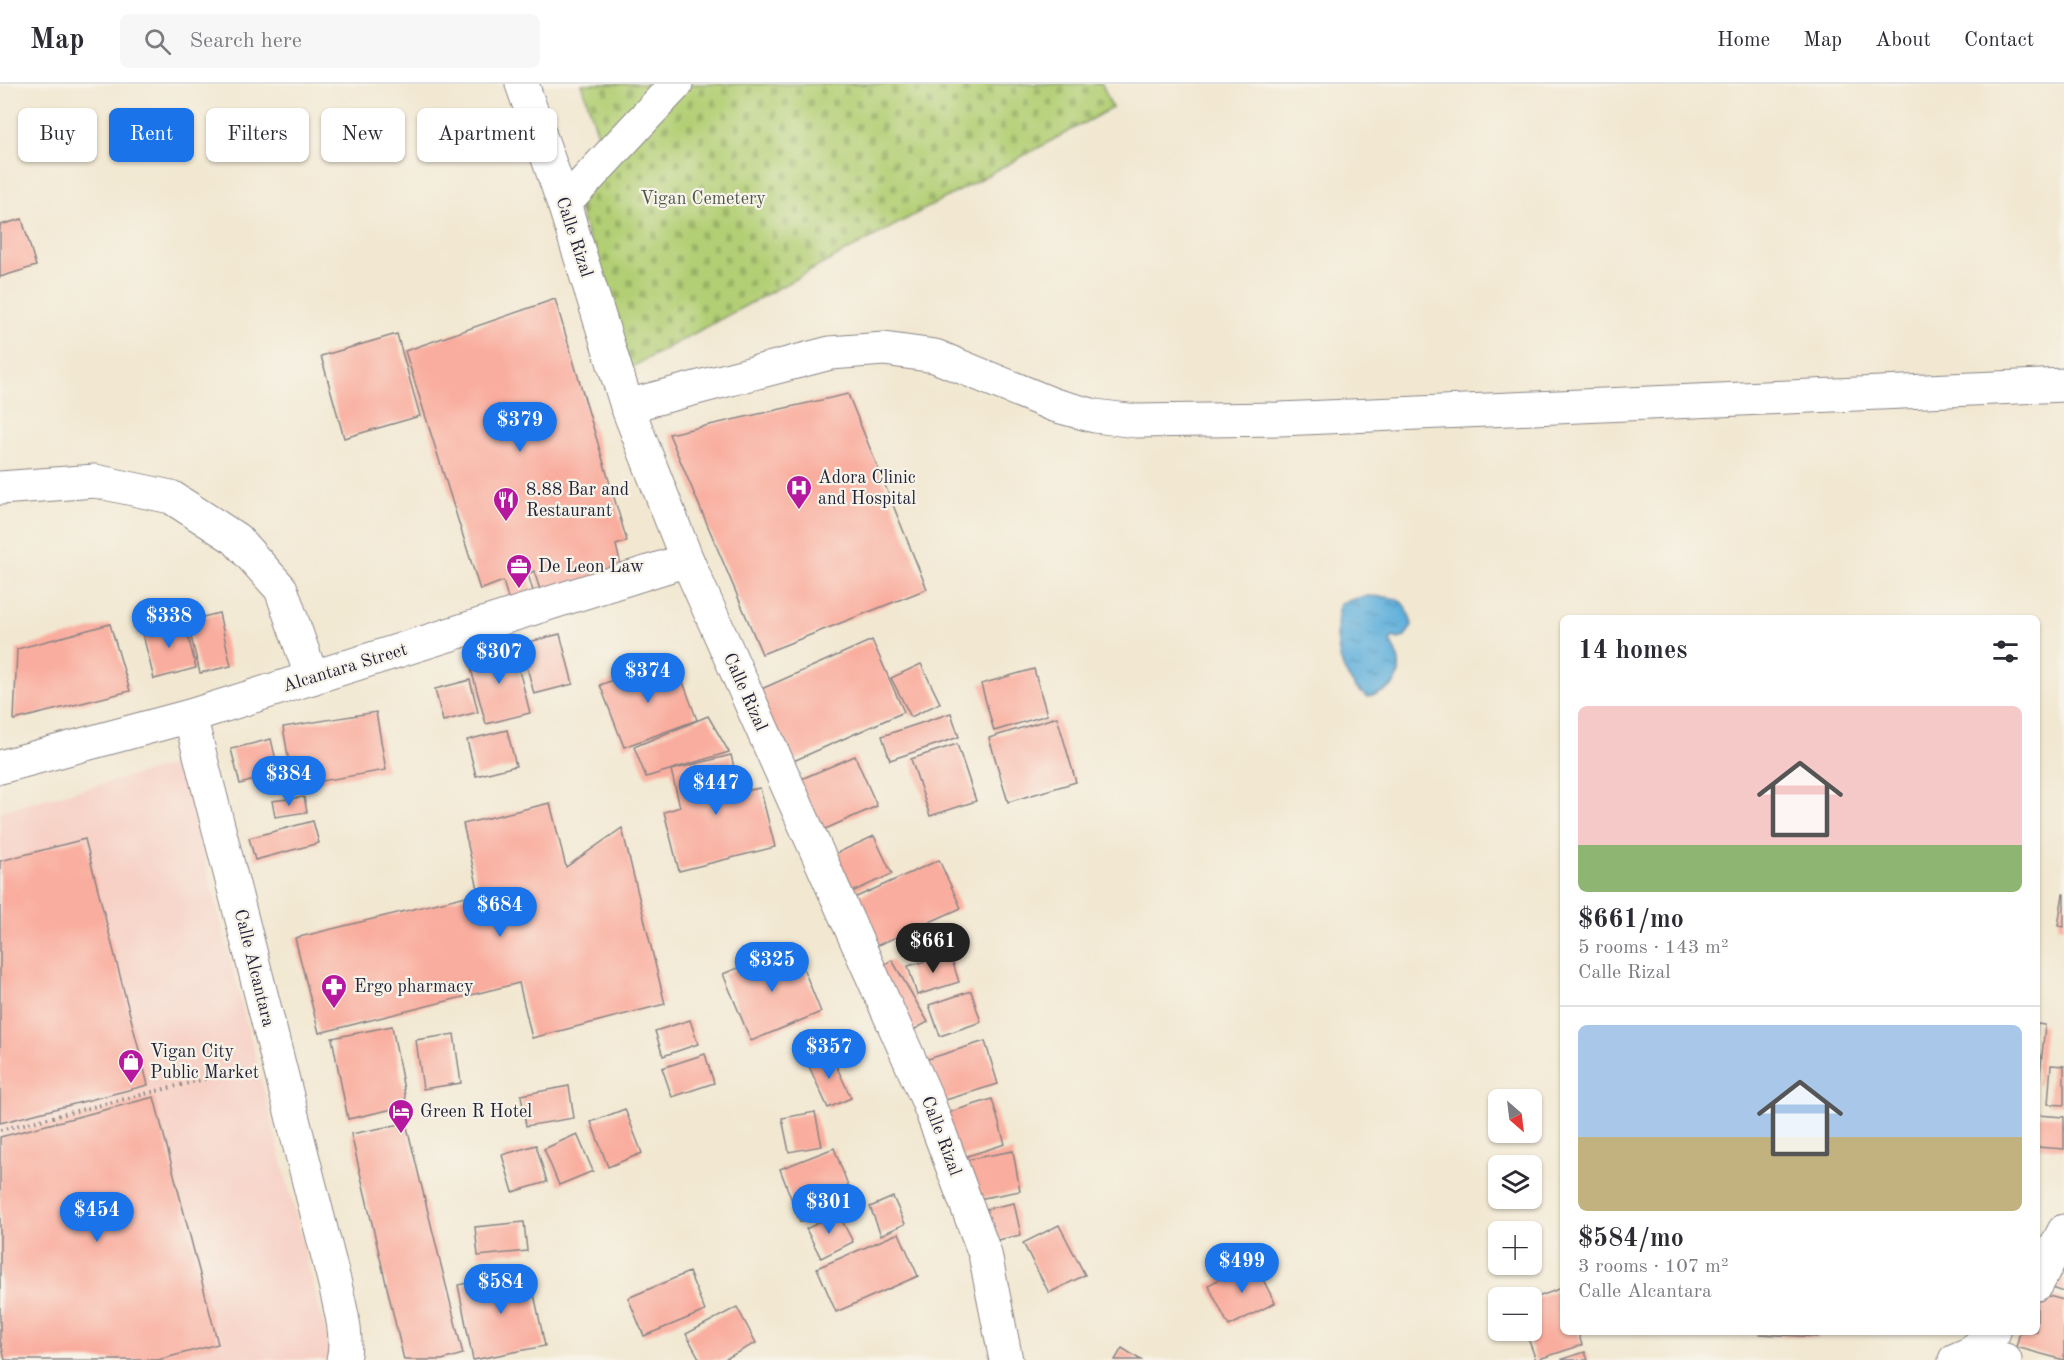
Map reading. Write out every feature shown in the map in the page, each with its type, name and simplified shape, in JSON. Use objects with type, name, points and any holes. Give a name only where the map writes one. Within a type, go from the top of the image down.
[{"type":"street","name":"Calle Rizal","points":[[522,84],[564,204],[627,406],[687,560],[927,1099],[985,1254],[1006,1360]]},
{"type":"street","points":[[564,204],[676,84]]},
{"type":"street","points":[[627,406],[830,353],[884,349],[935,356],[1054,405],[1095,416],[1136,421],[1291,419],[2064,385]]},
{"type":"street","points":[[0,488],[95,481],[171,497],[236,539],[281,589],[312,678]]},
{"type":"street","name":"Alcantara Street","points":[[0,767],[190,716],[687,560]]},
{"type":"street","name":"Calle Alcantara","points":[[190,716],[335,1284],[343,1320],[344,1360]]},
{"type":"street","points":[[2040,1278],[2064,1231]]},
{"type":"street","points":[[1973,1348],[2005,1360]]},
{"type":"path","points":[[0,1130],[278,1060]]},
{"type":"shaded area","name":"Vigan City Public Market","points":[[180,763],[333,1360],[0,1360],[0,811]]},
{"type":"green space","name":"Vigan Cemetery","points":[[582,84],[1102,84],[1112,108],[630,368],[568,175],[600,141]]},
{"type":"water","points":[[1365,596],[1396,599],[1401,602],[1406,607],[1412,625],[1405,637],[1398,639],[1394,637],[1390,640],[1399,662],[1398,677],[1395,682],[1386,690],[1367,697],[1347,676],[1340,656],[1337,634],[1340,603]]},
{"type":"building","points":[[22,219],[36,266],[0,277],[0,225]]},
{"type":"building","points":[[555,299],[627,541],[616,545],[622,571],[542,596],[534,571],[528,574],[535,598],[510,605],[503,581],[480,590],[405,351]]},
{"type":"building","points":[[397,334],[420,416],[344,438],[321,356]]},
{"type":"building","name":"Adora Clinic and Hospital","points":[[848,394],[927,589],[762,654],[669,434]]},
{"type":"building","points":[[219,613],[231,666],[200,673],[187,621]]},
{"type":"building","points":[[184,620],[196,668],[154,679],[142,631]]},
{"type":"building","points":[[110,624],[130,691],[14,720],[17,649]]},
{"type":"building","points":[[560,634],[573,684],[534,694],[521,644]]},
{"type":"building","points":[[872,640],[904,712],[780,767],[748,695]]},
{"type":"building","points":[[513,646],[530,713],[486,724],[468,658]]},
{"type":"building","points":[[921,664],[940,703],[911,717],[891,678]]},
{"type":"building","points":[[653,665],[658,678],[679,671],[697,720],[624,747],[600,685]]},
{"type":"building","points":[[1034,669],[1047,715],[994,731],[981,684]]},
{"type":"building","points":[[470,680],[478,712],[443,721],[435,689]]},
{"type":"building","points":[[376,712],[386,770],[293,786],[283,727]]},
{"type":"building","points":[[951,713],[959,737],[890,760],[882,736]]},
{"type":"building","points":[[708,716],[729,752],[646,777],[634,747]]},
{"type":"building","points":[[1057,717],[1076,782],[1008,802],[989,738]]},
{"type":"building","points":[[507,730],[516,766],[476,776],[467,740]]},
{"type":"building","points":[[271,739],[279,773],[240,784],[231,749]]},
{"type":"building","points":[[957,744],[976,801],[930,816],[911,759]]},
{"type":"building","points":[[731,755],[740,792],[760,788],[775,847],[679,871],[664,812],[680,807],[671,770]]},
{"type":"building","points":[[855,756],[877,806],[814,834],[792,783]]},
{"type":"building","points":[[304,797],[307,812],[275,817],[272,801]]},
{"type":"building","points":[[550,803],[566,867],[622,828],[665,1004],[532,1038],[519,983],[319,1033],[295,938],[479,893],[463,824]]},
{"type":"building","points":[[313,821],[319,843],[255,860],[249,838]]},
{"type":"building","points":[[874,836],[892,874],[843,896],[826,858]]},
{"type":"building","points":[[85,839],[148,1085],[0,1123],[0,861]]},
{"type":"building","points":[[939,860],[961,908],[865,951],[843,903]]},
{"type":"building","points":[[2064,894],[2064,927],[2058,926]]},
{"type":"building","points":[[794,945],[821,1012],[751,1041],[723,974]]},
{"type":"building","points":[[950,954],[959,982],[917,995],[908,966]]},
{"type":"building","points":[[892,960],[928,1022],[908,1033],[873,971]]},
{"type":"building","points":[[971,991],[981,1022],[940,1036],[929,1005]]},
{"type":"building","points":[[690,1020],[698,1044],[663,1056],[655,1031]]},
{"type":"building","points":[[2040,1024],[2045,1025],[2040,1075]]},
{"type":"building","points":[[392,1026],[407,1106],[348,1119],[332,1038]]},
{"type":"building","points":[[454,1034],[461,1083],[423,1089],[416,1040]]},
{"type":"building","points":[[985,1041],[998,1084],[939,1102],[925,1060]]},
{"type":"building","points":[[830,1052],[851,1098],[828,1108],[807,1062]]},
{"type":"building","points":[[705,1054],[714,1083],[672,1097],[662,1068]]},
{"type":"building","points":[[2051,1065],[2064,1066],[2064,1105],[2048,1104]]},
{"type":"building","points":[[569,1086],[574,1118],[526,1126],[521,1095]]},
{"type":"building","points":[[154,1097],[218,1344],[158,1360],[5,1360],[0,1340],[0,1137]]},
{"type":"building","points":[[992,1099],[1005,1144],[958,1159],[944,1114]]},
{"type":"building","points":[[625,1109],[642,1153],[608,1167],[591,1122]]},
{"type":"building","points":[[815,1112],[822,1146],[789,1152],[782,1118]]},
{"type":"building","points":[[2040,1115],[2064,1117],[2064,1149],[2040,1147]]},
{"type":"building","points":[[406,1123],[463,1354],[442,1360],[404,1360],[351,1134]]},
{"type":"building","points":[[577,1134],[593,1171],[559,1185],[544,1149]]},
{"type":"building","points":[[536,1145],[547,1182],[513,1192],[502,1155]]},
{"type":"building","points":[[834,1148],[854,1201],[800,1222],[780,1169]]},
{"type":"building","points":[[1013,1151],[1020,1191],[973,1200],[965,1160]]},
{"type":"building","points":[[893,1197],[905,1224],[881,1235],[870,1207]]},
{"type":"building","points":[[1014,1203],[1021,1235],[993,1241],[986,1209]]},
{"type":"building","points":[[838,1213],[853,1242],[821,1258],[806,1229]]},
{"type":"building","points":[[524,1222],[527,1251],[478,1256],[475,1227]]},
{"type":"building","points":[[1059,1225],[1085,1275],[1049,1293],[1023,1243]]},
{"type":"building","points":[[899,1233],[918,1276],[836,1312],[817,1268]]},
{"type":"building","points":[[2064,1252],[2064,1292],[2044,1285]]},
{"type":"building","points":[[1254,1262],[1275,1303],[1229,1326],[1208,1285]]},
{"type":"building","points":[[529,1270],[545,1346],[473,1360],[458,1285]]},
{"type":"building","points":[[689,1272],[705,1311],[644,1336],[628,1298]]},
{"type":"building","points":[[1560,1289],[1560,1335],[1579,1335],[1582,1345],[1536,1360],[1529,1341],[1542,1341],[1542,1295]]},
{"type":"building","points":[[2040,1294],[2064,1300],[2064,1360],[2016,1347],[2019,1335],[2040,1335]]},
{"type":"building","points":[[737,1307],[756,1343],[723,1360],[700,1360],[686,1334]]},
{"type":"building","points":[[1779,1335],[1818,1335],[1818,1337]]},
{"type":"building","points":[[1122,1348],[1141,1360],[1115,1360]]},
{"type":"building","points":[[1585,1352],[1588,1360],[1562,1360],[1562,1359]]},
{"type":"place","name":"Adora Clinic and Hospital","points":[[799,511]]},
{"type":"place","name":"8.88 Bar and Restaurant","points":[[506,523]]},
{"type":"place","name":"De Leon Law","points":[[519,590]]},
{"type":"place","name":"Ergo pharmacy","points":[[334,1010]]},
{"type":"place","name":"Vigan City Public Market","points":[[131,1085]]},
{"type":"place","name":"Green R Hotel","points":[[401,1135]]}]
